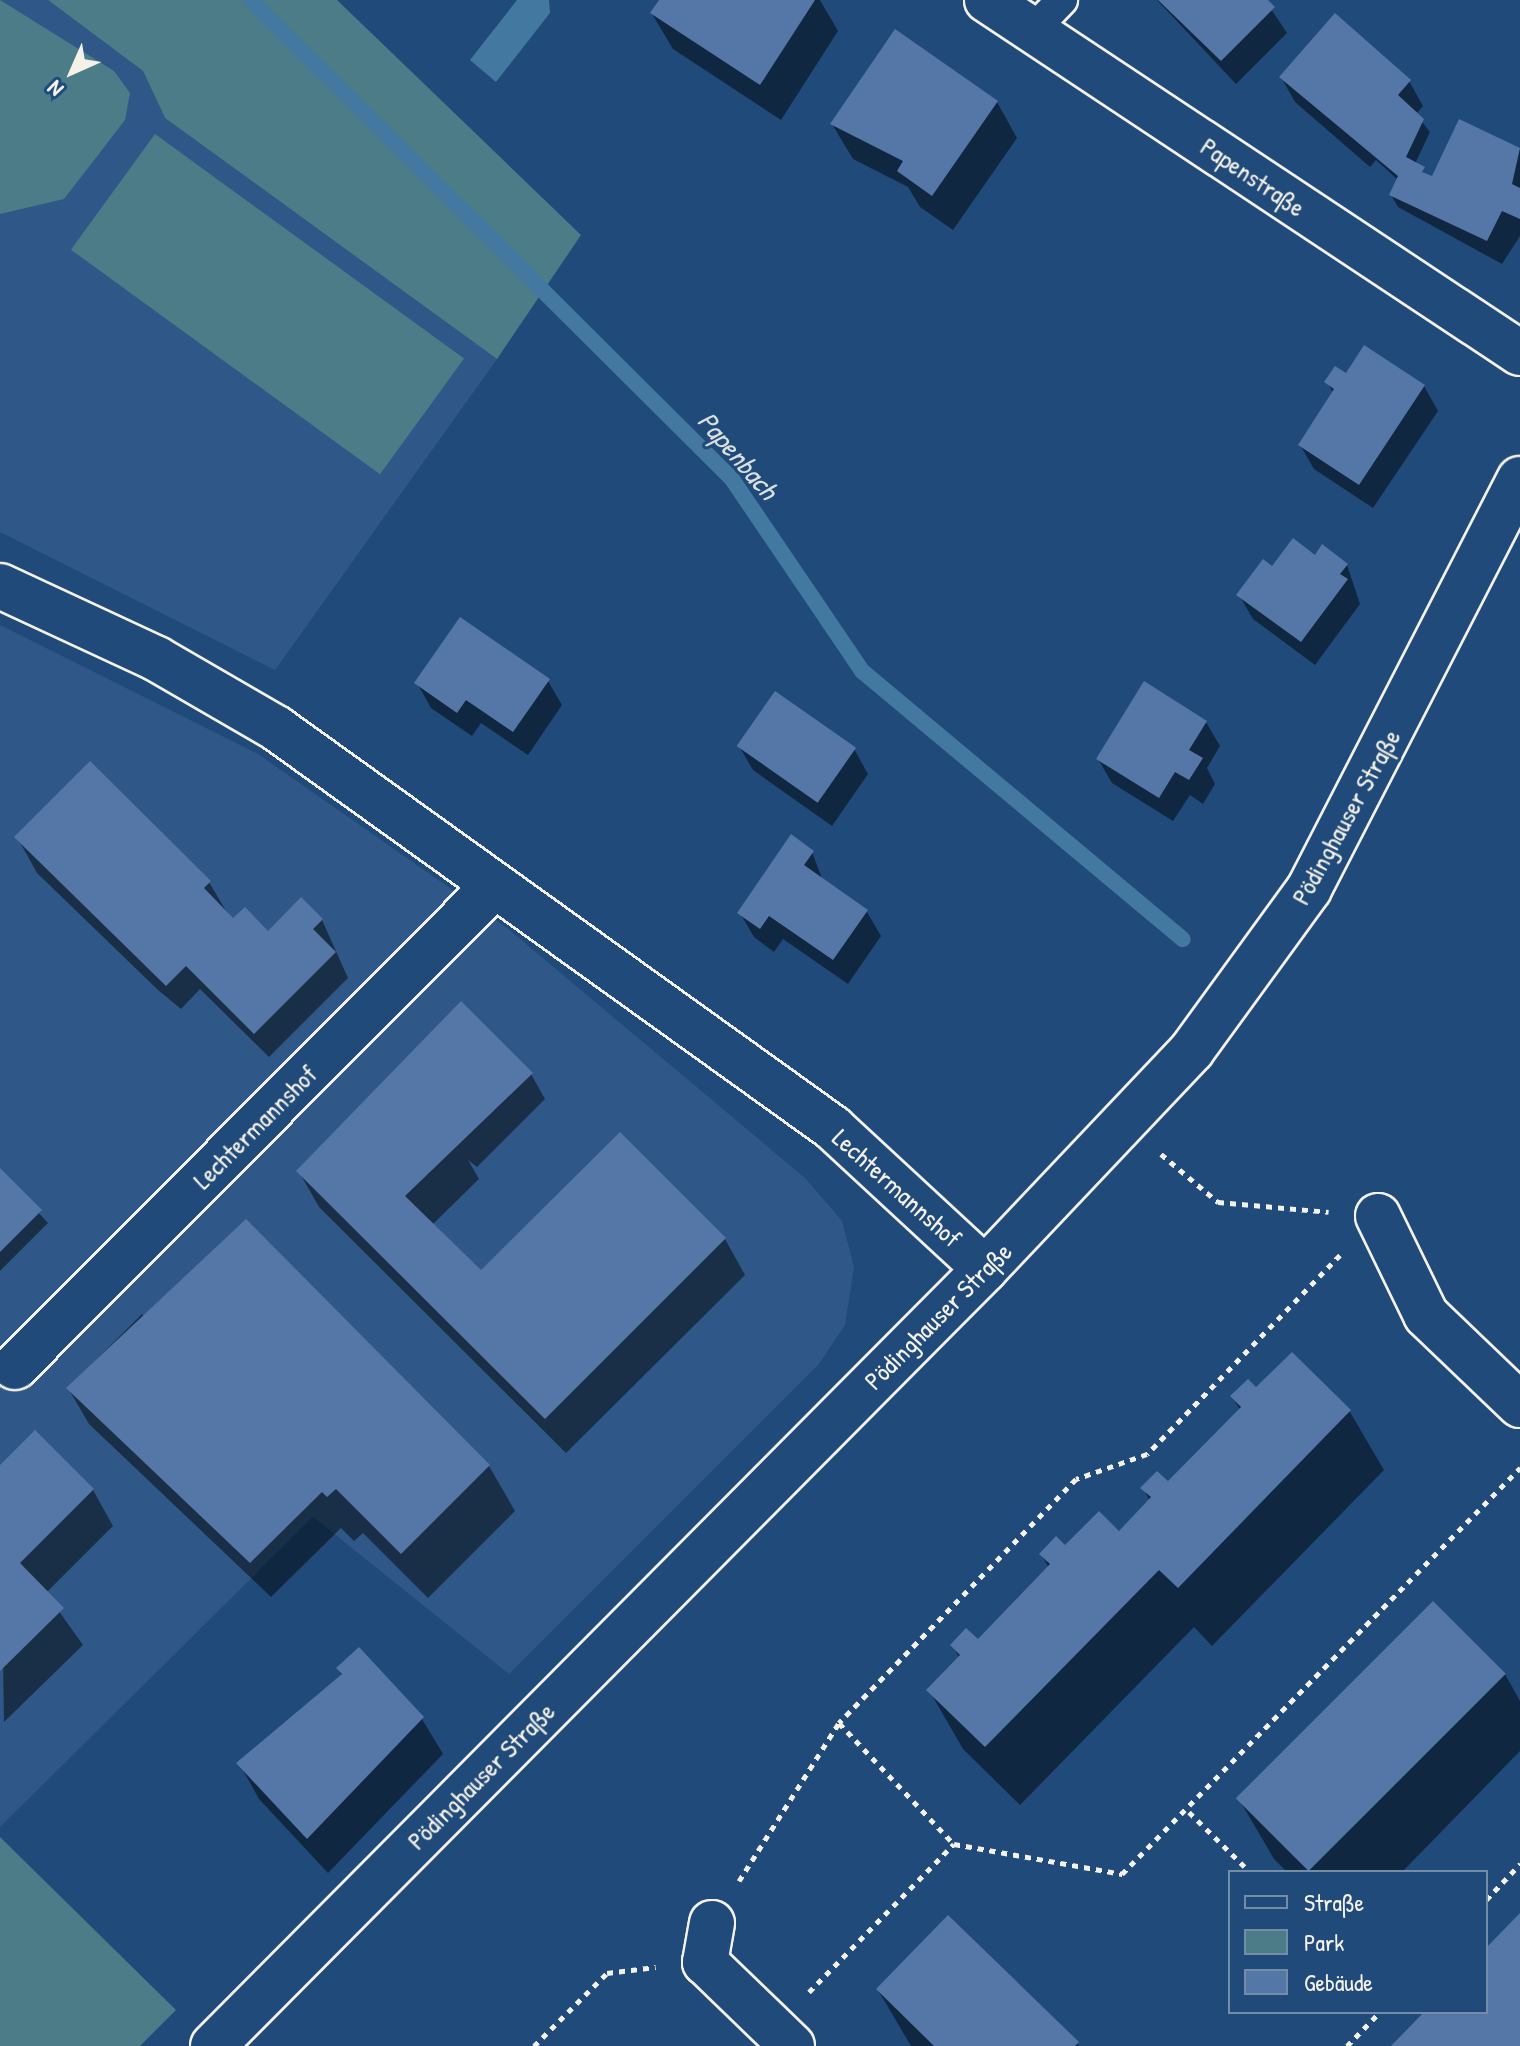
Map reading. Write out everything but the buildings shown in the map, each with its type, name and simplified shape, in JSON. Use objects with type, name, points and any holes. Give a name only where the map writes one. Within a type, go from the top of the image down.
[{"type":"street","name":"Papenstraße","points":[[987,0],[1048,15],[1520,353]]},
{"type":"street","name":"Pödinghauser Straße","points":[[213,2046],[985,1269],[1192,1050],[1309,889],[1520,479]]},
{"type":"street","name":"Lechtermannshof","points":[[0,586],[157,659],[276,728],[872,1158],[985,1269]]},
{"type":"street","name":"Lechtermannshof","points":[[15,1367],[494,886]]},
{"type":"street","points":[[1378,1216],[1426,1315],[1520,1405]]},
{"type":"street","points":[[709,1942],[783,2037]]},
{"type":"path","points":[[1126,1123],[1218,1202],[1378,1216]]},
{"type":"path","points":[[534,2046],[607,1973],[709,1942],[839,1723],[1076,1479],[1147,1454],[1378,1216]]},
{"type":"path","points":[[839,1723],[954,1844],[1122,1874],[1189,1812],[1520,1468]]},
{"type":"path","points":[[1189,1812],[1248,1870]]},
{"type":"path","points":[[783,2037],[954,1844]]},
{"type":"path","points":[[1488,1898],[1520,1864]]},
{"type":"path","points":[[1347,2046],[1378,2014]]},
{"type":"shaded area","points":[[0,0],[48,0],[143,71],[165,118],[497,359],[275,670],[0,532]]},
{"type":"shaded area","points":[[517,0],[549,0],[550,13],[496,82],[470,60]]},
{"type":"shaded area","points":[[0,625],[258,754],[507,928],[805,1178],[842,1221],[854,1267],[845,1325],[819,1364],[509,1674],[313,1517],[0,1827]]},
{"type":"green space","points":[[0,0],[114,71],[130,93],[125,120],[64,199],[0,214]]},
{"type":"green space","points":[[48,0],[337,0],[581,235],[497,359],[165,118],[143,71]]},
{"type":"green space","points":[[155,134],[464,359],[380,474],[71,250]]},
{"type":"green space","points":[[0,1837],[176,2010],[140,2046],[0,2046]]},
{"type":"waterway","name":"Papenbach","points":[[251,0],[732,479],[862,671],[1183,939]]}]
